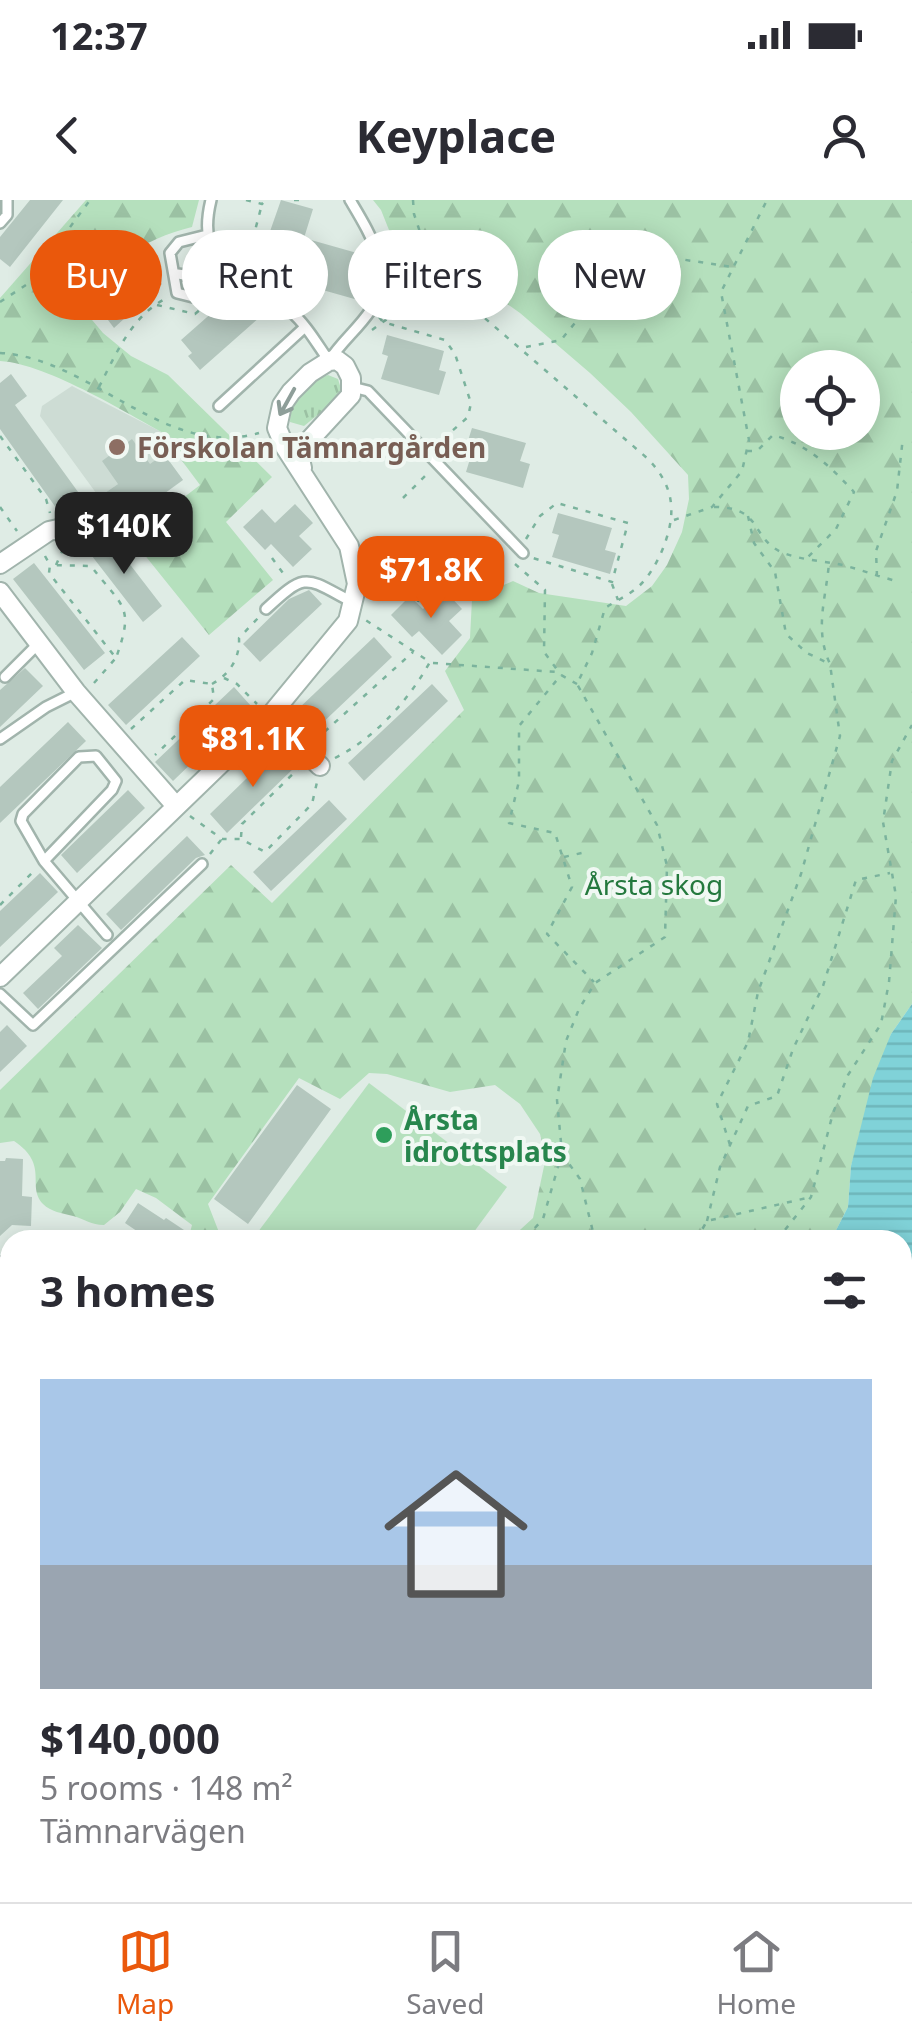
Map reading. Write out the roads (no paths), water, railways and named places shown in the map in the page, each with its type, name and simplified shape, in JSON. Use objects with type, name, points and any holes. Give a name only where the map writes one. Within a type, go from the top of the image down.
[{"type":"street","points":[[0,976],[269,717],[348,620],[357,584],[349,546],[285,447],[278,428],[282,405],[290,392],[329,361],[337,360],[345,366],[352,387],[346,402],[304,446],[299,455],[302,468]]},
{"type":"street","points":[[0,564],[48,531],[81,524]]},
{"type":"street","points":[[0,592],[76,692],[176,806]]},
{"type":"street","points":[[269,717],[314,761]]},
{"type":"lane","points":[[0,223],[7,214],[8,200]]},
{"type":"lane","points":[[208,230],[211,200]]},
{"type":"lane","points":[[298,320],[329,361],[341,342],[373,309],[381,280],[381,262],[350,200]]},
{"type":"lane","points":[[174,272],[193,278],[198,287],[193,297],[177,293],[170,260],[173,247],[182,241]]},
{"type":"lane","points":[[219,406],[305,327]]},
{"type":"lane","points":[[352,387],[368,391],[523,553]]},
{"type":"lane","points":[[266,609],[303,580],[312,580],[355,604]]},
{"type":"lane","points":[[5,677],[39,643]]},
{"type":"lane","points":[[0,739],[46,707],[76,692]]},
{"type":"lane","points":[[44,861],[112,790],[116,781],[113,773],[96,756],[79,757],[23,814],[21,822],[44,861],[107,935]]},
{"type":"lane","points":[[0,994],[33,1025],[202,864]]},
{"type":"water","points":[[912,1004],[912,1230],[836,1230],[848,1207],[851,1166],[873,1078],[891,1034]]},
{"type":"place","name":"Förskolan Tämnargården","points":[[117,447]]},
{"type":"place","name":"Årsta idrottsplats","points":[[384,1135]]},
{"type":"park label","name":"Årsta skog","points":[[654,884]]}]
